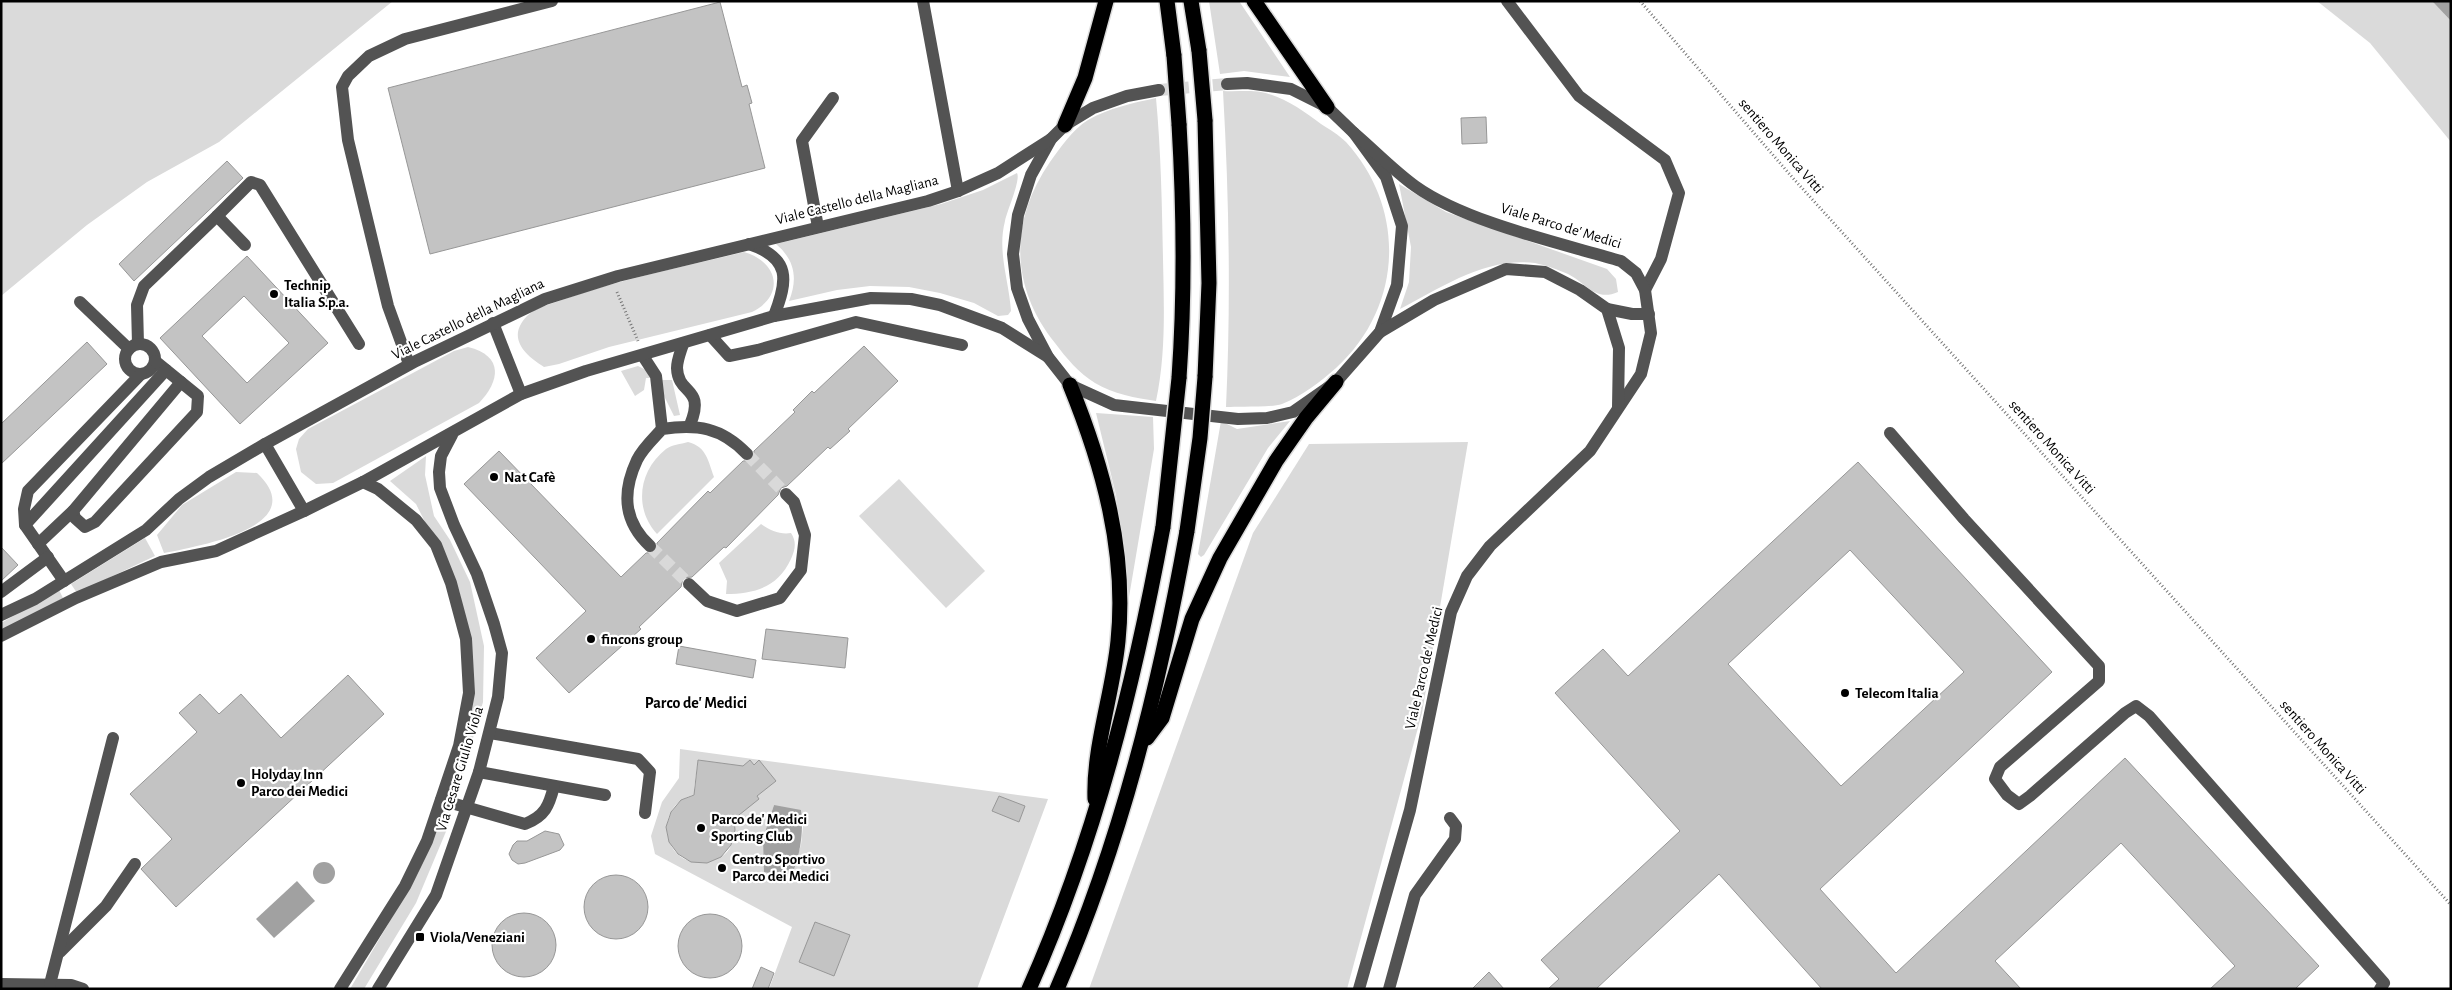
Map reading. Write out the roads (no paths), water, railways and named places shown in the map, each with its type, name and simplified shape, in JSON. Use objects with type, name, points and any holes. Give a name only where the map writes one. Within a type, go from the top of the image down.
[{"type":"highway","points":[[1065,125],[1085,78],[1106,1]]},
{"type":"highway","points":[[1029,989],[1096,813],[1126,705],[1146,617],[1163,527],[1179,378],[1184,286],[1183,199],[1179,124],[1174,56],[1167,1]]},
{"type":"highway","points":[[1057,989],[1110,850],[1142,746],[1172,618],[1200,438],[1209,283],[1205,120],[1199,51],[1192,1]]},
{"type":"highway","points":[[1254,1],[1327,107]]},
{"type":"highway","points":[[1142,746],[1162,718],[1192,619],[1220,558],[1276,461],[1306,418],[1336,382]]},
{"type":"highway","points":[[1070,385],[1099,466],[1112,518],[1120,577],[1118,640],[1094,779],[1096,813]]},
{"type":"street","points":[[409,364],[388,306],[348,140],[342,87],[348,76],[369,56],[405,39],[552,1]]},
{"type":"street","points":[[922,1],[958,191]]},
{"type":"street","points":[[1507,1],[1580,96],[1664,160],[1679,193],[1661,259],[1645,290]]},
{"type":"street","points":[[1228,84],[1248,83],[1291,89],[1327,107],[1354,133],[1386,177],[1402,226],[1397,285],[1380,332]]},
{"type":"street","points":[[1159,90],[1127,96],[1092,108],[1065,125],[1051,139],[1031,175],[1018,215],[1013,254],[1017,288],[1028,319],[1048,358],[1070,385],[1114,405],[1238,419],[1267,418],[1293,412],[1336,382],[1380,332],[1434,300],[1506,269],[1545,272],[1580,290],[1607,309],[1632,314],[1649,314]]},
{"type":"street","points":[[818,228],[802,141],[833,98]]},
{"type":"street","name":"Viale Parco de' Medici","points":[[1354,133],[1415,186],[1451,206],[1509,227],[1621,261],[1636,273],[1645,290],[1651,333],[1641,374],[1590,451],[1490,546],[1467,576],[1451,612],[1410,810],[1359,989]]},
{"type":"street","name":"Viale Castello della Magliana","points":[[1,614],[64,581],[146,530],[179,499],[209,477],[265,444],[409,364],[545,299],[618,276],[818,228],[958,191],[998,173],[1051,139]]},
{"type":"street","points":[[155,361],[148,372],[141,374],[135,373],[126,364],[125,357],[134,346],[137,305],[144,286],[251,182],[260,185],[359,344]]},
{"type":"street","points":[[217,216],[245,245]]},
{"type":"street","points":[[749,244],[765,249],[776,259],[785,274],[783,291],[774,316]]},
{"type":"street","points":[[1,636],[76,598],[161,562],[216,551],[304,511],[453,434],[521,394],[586,371],[774,316],[871,298],[911,299],[940,305],[1002,328],[1048,358]]},
{"type":"street","points":[[73,511],[75,518],[85,527],[95,522],[197,412],[199,404],[198,396],[155,361],[150,348],[134,346],[80,302]]},
{"type":"street","name":"Viale Parco de' Medici","points":[[1607,309],[1619,348],[1618,407]]},
{"type":"street","points":[[710,336],[729,356],[856,322],[962,344]]},
{"type":"street","points":[[493,323],[521,394]]},
{"type":"street","points":[[683,344],[677,368],[682,383],[693,396],[697,408],[690,425]]},
{"type":"street","points":[[641,356],[656,376],[662,429]]},
{"type":"street","points":[[25,524],[166,370]]},
{"type":"street","points":[[64,581],[25,524],[24,509],[28,491],[141,374]]},
{"type":"street","points":[[38,544],[73,511],[181,382]]},
{"type":"street","points":[[650,546],[636,530],[625,500],[637,459],[662,429],[690,425],[708,429],[741,448],[747,454]]},
{"type":"street","points":[[1890,433],[1964,519],[2099,666],[2099,681],[2000,767],[1995,779],[2007,795],[2018,804],[2030,796],[2125,713],[2136,706],[2149,716],[2384,983],[2380,989]]},
{"type":"street","name":"Via Cesare Giulio Viola","points":[[378,989],[436,895],[468,809],[498,698],[502,653],[477,574],[454,525],[440,488],[441,456],[453,434]]},
{"type":"street","points":[[265,444],[304,511]]},
{"type":"street","name":"Via Cesare Giulio Viola","points":[[340,989],[404,886],[427,841],[459,746],[469,693],[466,639],[451,583],[436,545],[416,520],[378,489],[363,482]]},
{"type":"street","points":[[689,584],[707,601],[737,611],[780,598],[801,570],[805,535],[794,502],[786,494]]},
{"type":"street","points":[[1,592],[48,557]]},
{"type":"street","points":[[490,733],[638,759],[650,772],[645,813]]},
{"type":"street","points":[[50,984],[113,738]]},
{"type":"street","points":[[479,772],[605,794]]},
{"type":"street","points":[[441,800],[525,824],[539,819],[550,802],[554,786]]},
{"type":"street","points":[[1389,989],[1415,895],[1455,839],[1456,826],[1450,818]]},
{"type":"street","points":[[58,954],[106,906],[135,864]]},
{"type":"street","points":[[1,984],[71,985],[83,989]]},
{"type":"tunnel","points":[[1159,90],[1227,84]]},
{"type":"tunnel","points":[[747,454],[786,494]]},
{"type":"tunnel","points":[[650,546],[689,584]]},
{"type":"place","name":"Technip Italia S.p.a.","points":[[274,294]]},
{"type":"place","name":"Nat Cafè","points":[[494,477]]},
{"type":"place","name":"fincons group","points":[[591,639]]},
{"type":"place","name":"Telecom Italia","points":[[1845,693]]},
{"type":"place","name":"Holyday Inn Parco dei Medici","points":[[241,783]]},
{"type":"place","name":"Parco de' Medici Sporting Club","points":[[701,828]]},
{"type":"place","name":"Centro Sportivo Parco dei Medici","points":[[722,868]]},
{"type":"place","name":"Viola/Veneziani","points":[[420,937]]},
{"type":"district","name":"Parco de' Medici","points":[[696,703]]}]
